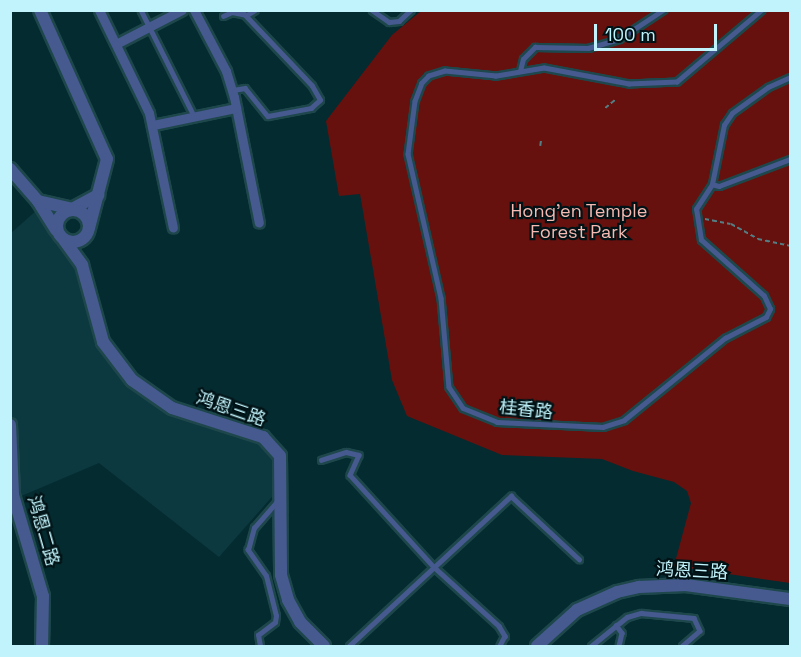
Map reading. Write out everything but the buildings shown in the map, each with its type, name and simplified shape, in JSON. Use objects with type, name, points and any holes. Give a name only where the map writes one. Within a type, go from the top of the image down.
[{"type":"street","points":[[40,10],[102,141],[107,159],[88,230],[82,265]]},
{"type":"street","points":[[99,10],[153,125],[173,228]]},
{"type":"street","points":[[116,44],[182,10]]},
{"type":"street","points":[[194,10],[232,90],[259,223]]},
{"type":"street","points":[[153,125],[236,108]]},
{"type":"street","points":[[10,169],[38,201],[82,265]]},
{"type":"street","points":[[61,236],[59,217],[98,195]]},
{"type":"street","points":[[38,201],[83,213],[88,230]]},
{"type":"street","points":[[61,236],[80,241],[88,230]]},
{"type":"street","name":"鸿恩三路","points":[[82,265],[95,321],[116,363],[144,391],[172,408],[263,437],[280,456],[281,575],[288,600],[300,622],[324,646]]},
{"type":"street","name":"鸿恩二路","points":[[10,425],[13,495],[43,596],[42,646]]},
{"type":"street","name":"鸿恩三路","points":[[537,646],[577,610],[617,592],[639,587],[686,585],[790,599]]},
{"type":"lane","points":[[141,10],[194,116]]},
{"type":"lane","points":[[223,16],[232,12],[255,10]]},
{"type":"lane","points":[[372,10],[390,22],[399,21],[411,10]]},
{"type":"lane","points":[[520,71],[523,59],[535,47],[588,48],[619,39],[663,10]]},
{"type":"lane","name":"桂香路","points":[[696,217],[702,240],[764,296],[770,309],[766,317],[724,338],[624,420],[603,427],[497,422],[463,408],[449,387],[443,310],[408,154],[408,133],[418,91],[429,76],[445,71],[485,76],[520,71],[562,70],[629,84],[677,82],[762,10]]},
{"type":"lane","points":[[232,90],[245,88],[268,116],[311,108],[320,100],[312,86],[241,12]]},
{"type":"lane","points":[[696,217],[696,209],[712,184],[724,125],[732,113],[768,87],[790,77]]},
{"type":"lane","points":[[712,184],[719,186],[790,159]]},
{"type":"lane","points":[[321,460],[346,452],[359,455],[350,475],[434,567],[499,626],[505,636],[500,646]]},
{"type":"lane","points":[[260,646],[258,635],[275,622],[276,616],[266,576],[248,550],[254,528],[282,496]]},
{"type":"lane","points":[[349,646],[511,496],[579,559]]},
{"type":"lane","points":[[591,646],[616,625],[641,614],[694,618],[700,631],[683,646]]},
{"type":"lane","points":[[616,625],[622,633],[619,646]]},
{"type":"path","points":[[605,108],[615,100]]},
{"type":"path","points":[[540,146],[541,139]]},
{"type":"path","points":[[696,217],[731,224],[758,239],[790,246]]},
{"type":"shaded area","points":[[37,210],[78,266],[99,344],[129,383],[172,412],[260,441],[276,458],[278,490],[219,557],[99,463],[19,497],[18,433],[10,412],[10,234]]},
{"type":"green space","name":"Hong'en Temple Forest Park","points":[[421,11],[790,11],[790,583],[674,566],[691,503],[687,491],[674,482],[633,471],[602,459],[502,455],[407,416],[392,380],[360,194],[339,196],[326,121],[392,35]]}]
